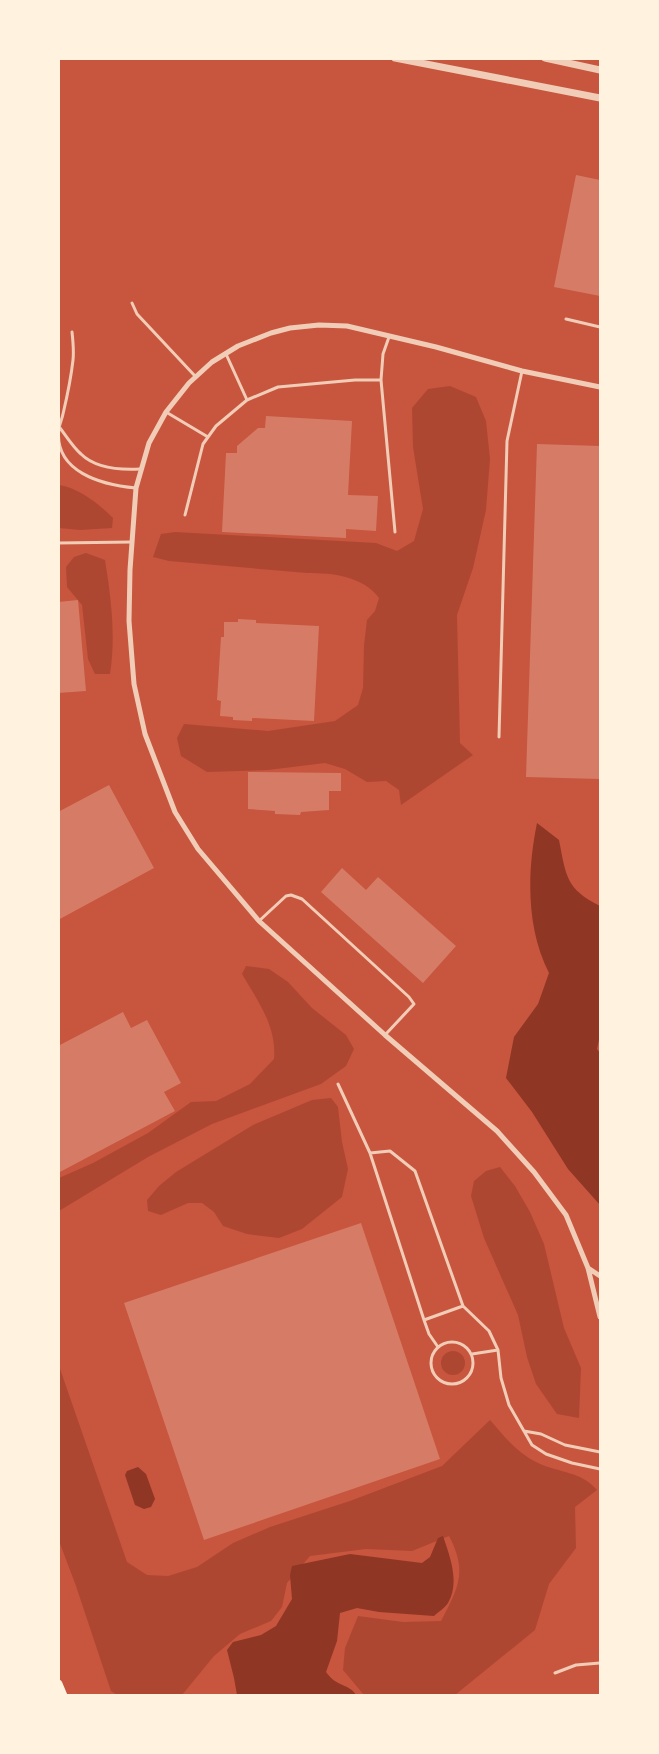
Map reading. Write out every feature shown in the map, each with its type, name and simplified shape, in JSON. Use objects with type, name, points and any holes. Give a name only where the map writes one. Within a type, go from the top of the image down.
[{"type":"highway","points":[[58,1684],[63,1695]]},
{"type":"street","points":[[395,58],[600,98]]},
{"type":"street","points":[[545,58],[600,69]]},
{"type":"street","points":[[600,387],[522,371],[346,326],[305,326],[261,336],[226,354],[196,376],[166,412],[149,443],[136,488],[129,602],[131,660],[145,734],[175,812],[198,849],[259,921],[385,1035],[497,1131],[534,1172],[566,1215],[588,1268],[600,1317]]},
{"type":"street","points":[[588,1268],[600,1276]]},
{"type":"lane","points":[[132,303],[137,314],[196,376]]},
{"type":"lane","points":[[566,319],[600,327]]},
{"type":"lane","points":[[72,332],[73,359],[59,427],[63,453],[79,472],[116,486],[136,488]]},
{"type":"lane","points":[[390,336],[383,354],[381,380],[395,532]]},
{"type":"lane","points":[[226,354],[247,400]]},
{"type":"lane","points":[[499,737],[507,441],[522,371]]},
{"type":"lane","points":[[185,515],[203,444],[216,426],[247,400],[278,387],[381,380]]},
{"type":"lane","points":[[166,412],[208,437]]},
{"type":"lane","points":[[59,427],[81,454],[89,460],[110,467],[140,469]]},
{"type":"lane","points":[[58,543],[71,541],[132,542]]},
{"type":"lane","points":[[259,921],[282,899],[291,895],[302,898],[414,1004],[385,1035]]},
{"type":"lane","points":[[338,1084],[370,1153],[424,1320],[429,1334],[438,1347]]},
{"type":"lane","points":[[370,1153],[390,1151],[415,1171],[463,1306],[489,1331],[498,1350],[501,1378],[509,1405],[532,1445],[546,1454],[572,1463],[600,1468]]},
{"type":"lane","points":[[424,1320],[463,1306]]},
{"type":"lane","points":[[450,1341],[468,1348],[472,1354],[473,1368],[465,1380],[452,1384],[444,1383],[434,1373],[431,1366],[434,1352],[438,1347],[450,1341]]},
{"type":"lane","points":[[472,1354],[498,1350]]},
{"type":"lane","points":[[523,1431],[541,1434],[565,1445],[600,1452]]},
{"type":"lane","points":[[555,1673],[576,1665],[600,1663]]},
{"type":"shaded area","points":[[450,386],[476,397],[486,421],[490,459],[486,510],[473,568],[457,615],[460,743],[473,755],[401,805],[399,790],[386,781],[367,782],[345,769],[325,763],[268,770],[207,772],[181,756],[177,738],[184,724],[268,731],[335,721],[358,705],[363,688],[367,620],[375,611],[379,598],[356,580],[337,575],[169,561],[153,557],[161,534],[175,532],[376,543],[397,551],[414,541],[423,509],[413,447],[412,408],[428,389]]},
{"type":"shaded area","points":[[59,485],[81,493],[101,507],[113,518],[112,528],[80,530],[59,528]]},
{"type":"shaded area","points":[[86,553],[105,560],[113,631],[110,674],[95,674],[88,659],[82,605],[67,587],[66,567],[74,557]]},
{"type":"shaded area","points":[[537,823],[559,840],[566,872],[574,887],[580,894],[600,906],[600,1035],[597,1049],[600,1053],[600,1205],[568,1169],[532,1112],[506,1078],[514,1037],[538,1004],[549,973],[541,956],[532,919],[530,880]]},
{"type":"shaded area","points":[[246,966],[269,969],[288,982],[312,1008],[346,1035],[354,1049],[346,1066],[321,1084],[212,1124],[148,1157],[59,1211],[59,1178],[93,1163],[148,1133],[191,1102],[216,1101],[250,1084],[274,1059],[273,1036],[269,1025],[260,1004],[242,974]]},
{"type":"shaded area","points":[[331,1098],[338,1107],[348,1169],[342,1197],[302,1229],[279,1238],[247,1234],[223,1226],[214,1212],[202,1203],[188,1203],[161,1215],[148,1211],[147,1200],[176,1172],[253,1125],[312,1100]]},
{"type":"shaded area","points":[[500,1167],[515,1186],[530,1212],[544,1244],[564,1328],[581,1368],[579,1418],[557,1414],[536,1384],[527,1357],[518,1315],[484,1238],[471,1196],[474,1181],[486,1171]]},
{"type":"shaded area","points":[[453,1351],[458,1352],[464,1358],[464,1368],[458,1374],[453,1375],[448,1374],[442,1368],[441,1363],[442,1358],[448,1352]]},
{"type":"shaded area","points":[[58,1363],[127,1562],[147,1575],[168,1576],[197,1567],[233,1543],[270,1527],[350,1501],[442,1466],[490,1420],[524,1455],[546,1466],[584,1479],[597,1490],[575,1507],[576,1548],[549,1584],[535,1630],[455,1695],[364,1695],[343,1670],[345,1648],[358,1616],[403,1622],[441,1621],[456,1589],[459,1570],[455,1549],[449,1536],[412,1551],[366,1549],[310,1556],[287,1583],[282,1607],[271,1621],[240,1634],[214,1656],[182,1695],[117,1695],[111,1691],[59,1541]]},
{"type":"shaded area","points":[[138,1467],[146,1474],[155,1499],[151,1507],[144,1509],[135,1505],[125,1475],[127,1471]]},
{"type":"shaded area","points":[[443,1536],[453,1570],[453,1587],[448,1603],[434,1616],[357,1608],[340,1613],[337,1641],[326,1672],[356,1695],[237,1695],[227,1650],[233,1642],[261,1635],[276,1626],[292,1599],[290,1575],[292,1566],[350,1554],[422,1563],[430,1557],[438,1538]]},
{"type":"building","points":[[576,175],[600,180],[600,296],[554,287]]},
{"type":"building","points":[[266,416],[352,421],[348,495],[378,496],[376,531],[346,529],[346,538],[222,532],[226,453],[237,453],[237,446],[258,428],[265,428]]},
{"type":"building","points":[[537,444],[600,446],[600,779],[526,777]]},
{"type":"building","points":[[78,600],[86,691],[58,693],[58,602]]},
{"type":"building","points":[[238,619],[256,620],[256,623],[319,626],[314,721],[252,718],[252,721],[233,720],[233,717],[220,716],[221,701],[217,700],[221,637],[224,637],[224,622],[238,622]]},
{"type":"building","points":[[248,772],[341,773],[341,791],[329,791],[329,810],[301,812],[300,815],[275,814],[275,811],[248,809]]},
{"type":"building","points":[[109,785],[154,868],[58,920],[58,812]]},
{"type":"building","points":[[342,868],[366,890],[378,877],[456,946],[423,983],[321,892]]},
{"type":"building","points":[[123,1012],[131,1028],[147,1020],[181,1083],[164,1092],[175,1111],[58,1173],[58,1046]]},
{"type":"building","points":[[361,1223],[440,1459],[204,1540],[124,1303]]}]
